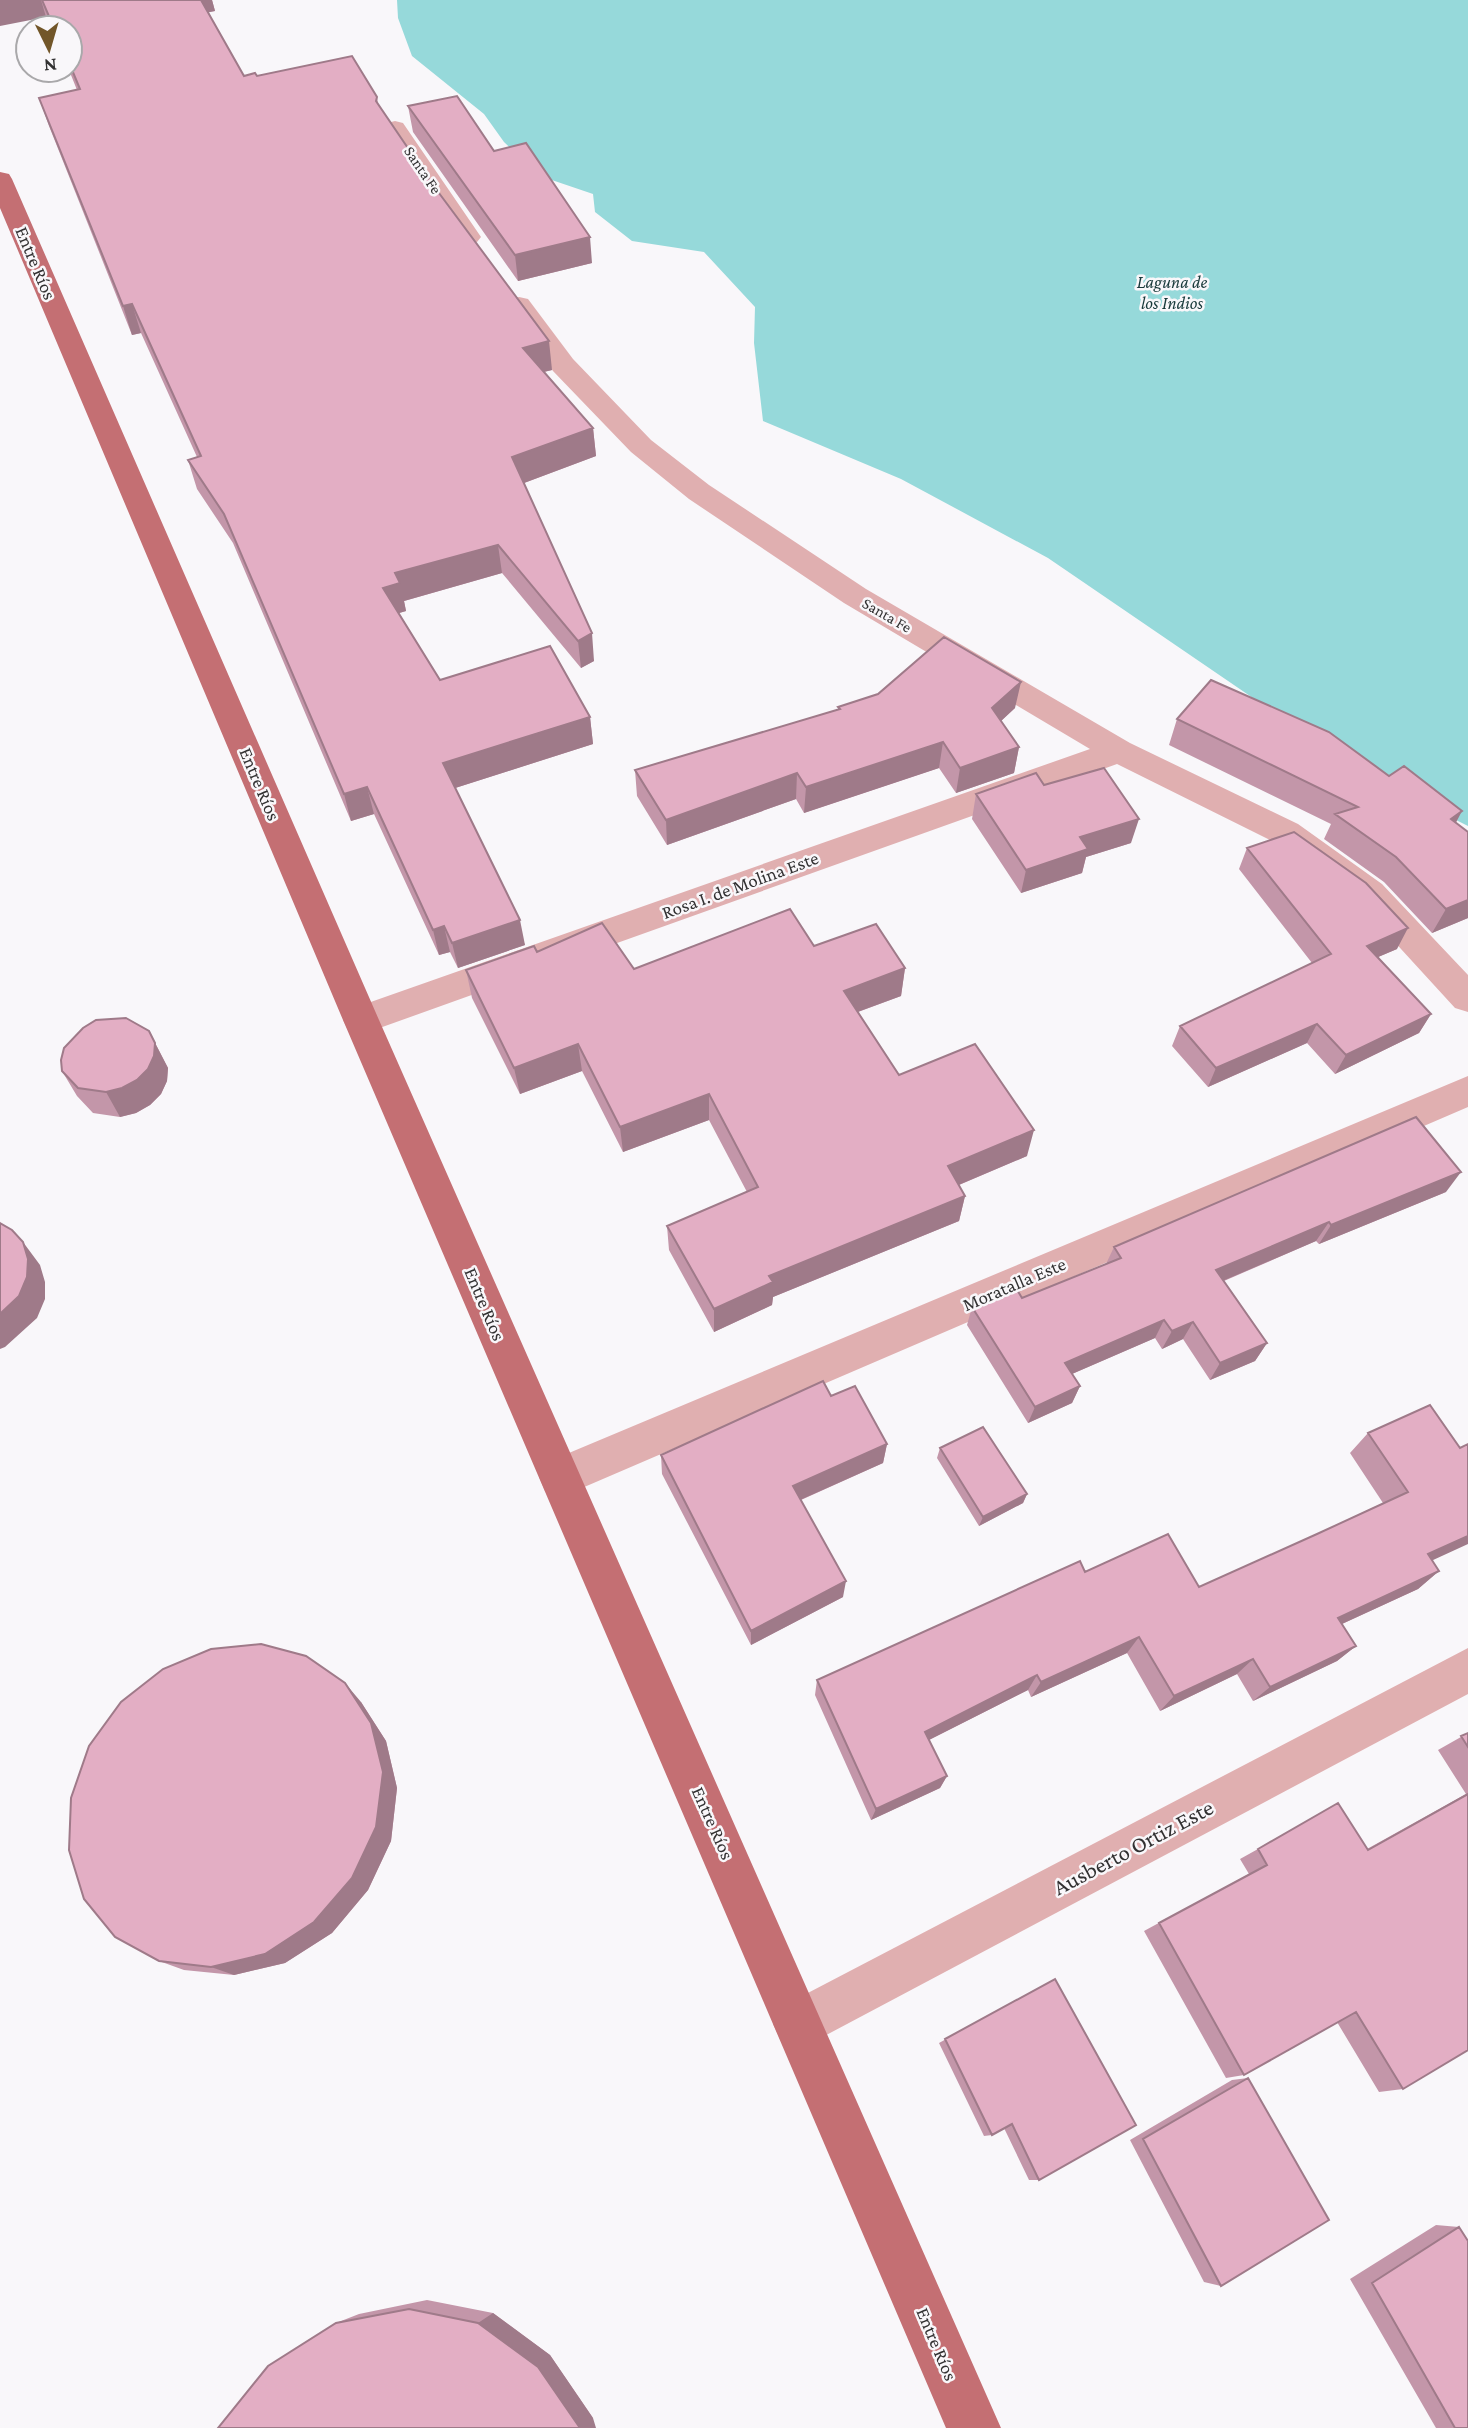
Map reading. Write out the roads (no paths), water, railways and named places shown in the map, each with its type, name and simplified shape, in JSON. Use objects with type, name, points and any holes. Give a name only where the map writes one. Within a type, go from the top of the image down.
[{"type":"main road","name":"Entre Ríos","points":[[0,179],[361,1020],[974,2428]]},
{"type":"street","name":"Santa Fe","points":[[395,128],[490,266],[563,365],[641,446],[699,492],[855,596],[1119,751],[1297,841],[1370,893],[1468,998]]},
{"type":"street","name":"Rosa I. de Molina Este","points":[[361,1020],[1119,751]]},
{"type":"street","name":"Moratalla Este","points":[[560,1477],[1468,1091]]},
{"type":"street","name":"Ausberto Ortiz Este","points":[[798,2024],[1468,1670]]},
{"type":"water","name":"Laguna de los Indios","points":[[397,0],[1468,0],[1468,826],[1364,774],[1048,558],[901,479],[763,421],[754,343],[755,307],[704,252],[632,241],[595,212],[593,194],[540,176],[504,142],[484,114],[412,56],[398,18]]}]
